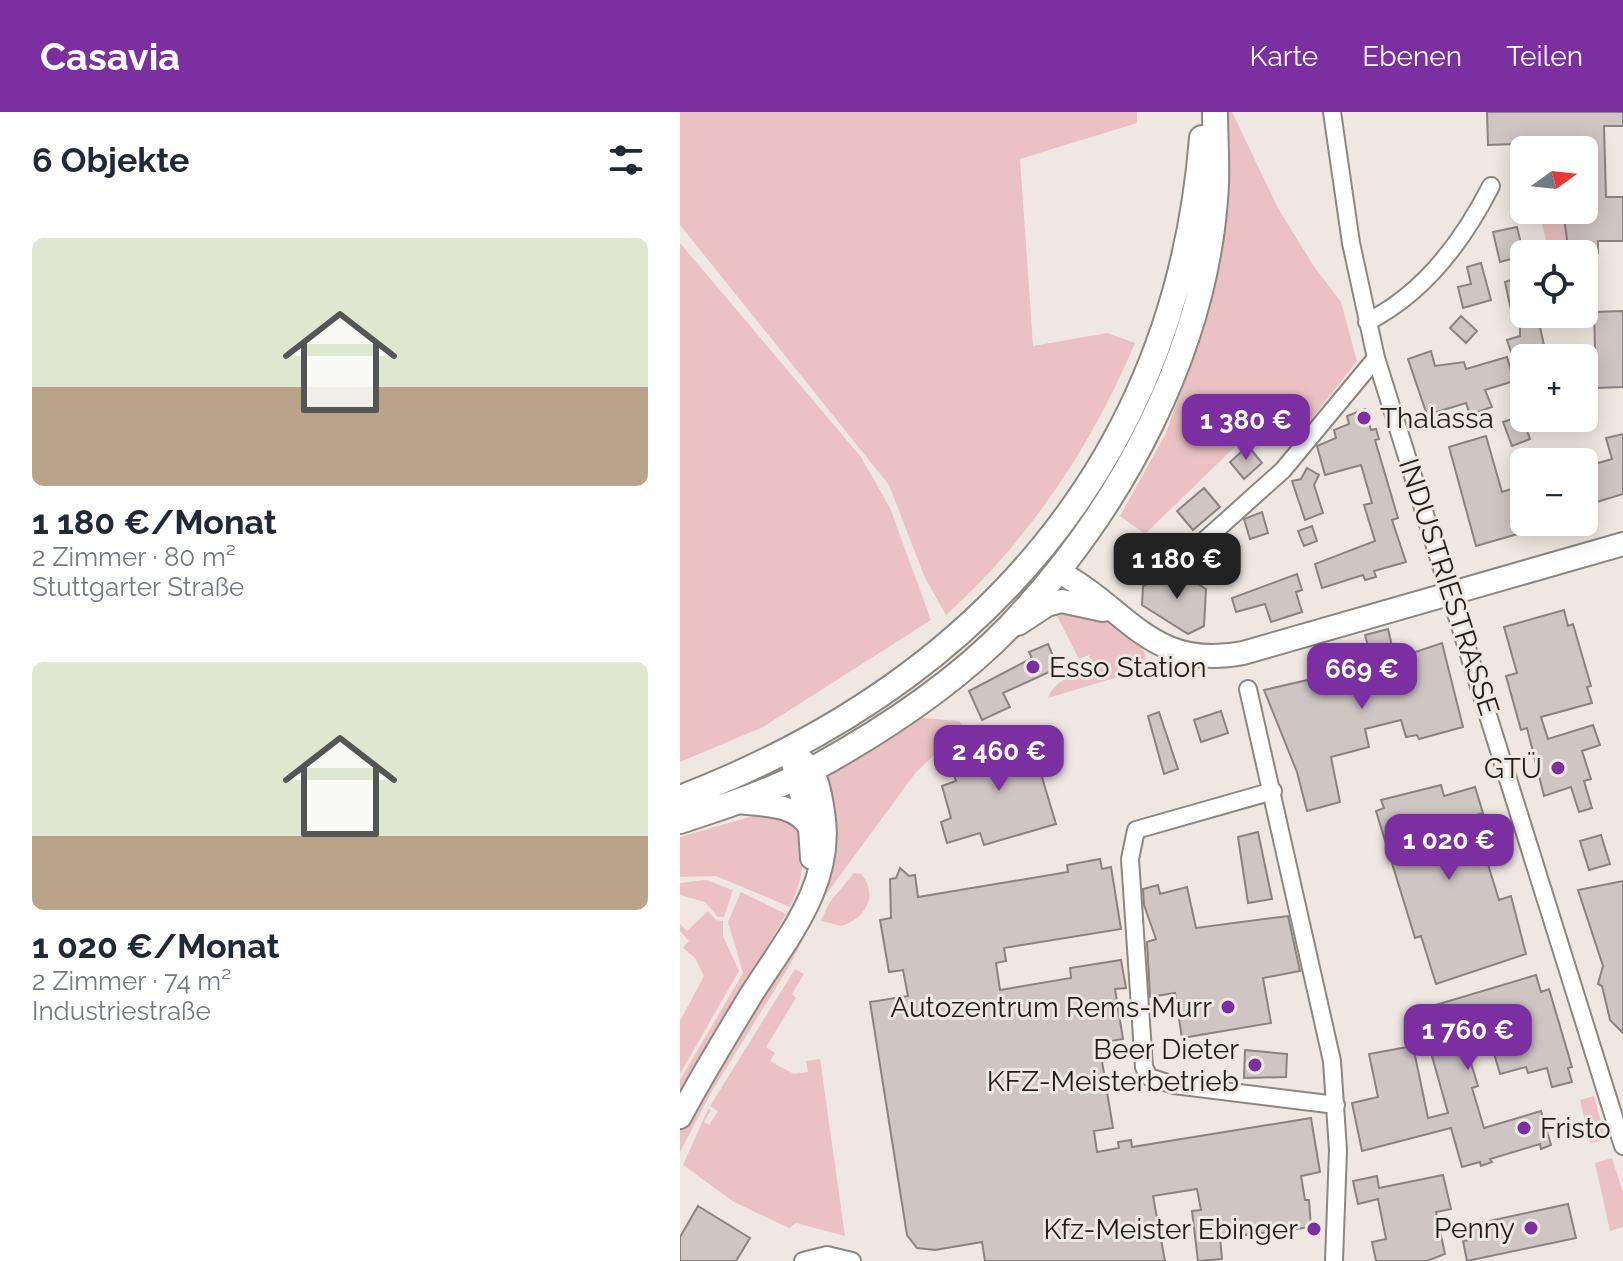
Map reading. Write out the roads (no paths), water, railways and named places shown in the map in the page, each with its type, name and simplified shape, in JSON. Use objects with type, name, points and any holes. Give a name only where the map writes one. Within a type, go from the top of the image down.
[{"type":"main road","points":[[680,798],[791,750],[915,670],[992,605],[1035,558],[1115,444],[1150,370],[1190,237],[1203,112]]},
{"type":"main road","points":[[680,821],[738,802],[805,773],[880,729],[938,689],[1009,627],[1057,571],[1141,443],[1175,368],[1196,306],[1208,251],[1216,185],[1215,112]]},
{"type":"main road","points":[[1035,558],[1057,571]]},
{"type":"street","name":"INDUSTRIESTRASSE","points":[[1332,112],[1351,243],[1376,358],[1559,933],[1623,1146]]},
{"type":"street","points":[[1367,322],[1418,289],[1477,213],[1491,186]]},
{"type":"street","points":[[1205,540],[1283,470],[1376,358]]},
{"type":"street","points":[[1057,571],[1168,650],[1207,658],[1243,653],[1623,544]]},
{"type":"street","points":[[1057,571],[1065,591],[1077,602]]},
{"type":"street","points":[[1009,627],[1024,622],[1047,605],[1077,602],[1115,613]]},
{"type":"street","points":[[1248,689],[1322,1006],[1336,1105],[1334,1261]]},
{"type":"street","points":[[680,1117],[810,897],[820,873],[826,829],[805,773],[791,750]]},
{"type":"street","points":[[805,773],[810,828],[810,897]]},
{"type":"street","points":[[1273,791],[1136,830],[1130,859],[1144,1067],[1149,1077],[1174,1085],[1336,1105]]},
{"type":"street","points":[[738,802],[791,811],[804,818],[810,828]]},
{"type":"street","points":[[803,1261],[827,1255],[852,1261]]},
{"type":"place","name":"Thalassa","points":[[1364,418]]},
{"type":"place","name":"Esso Station","points":[[1033,667]]},
{"type":"place","name":"GTÜ","points":[[1558,768]]},
{"type":"place","name":"Autozentrum Rems-Murr","points":[[1228,1007]]},
{"type":"place","name":"Beer Dieter KFZ-Meisterbetrieb","points":[[1255,1065]]},
{"type":"place","name":"Fristo","points":[[1524,1128]]},
{"type":"place","name":"Penny","points":[[1531,1228]]},
{"type":"place","name":"Kfz-Meister Ebinger","points":[[1314,1229]]}]
